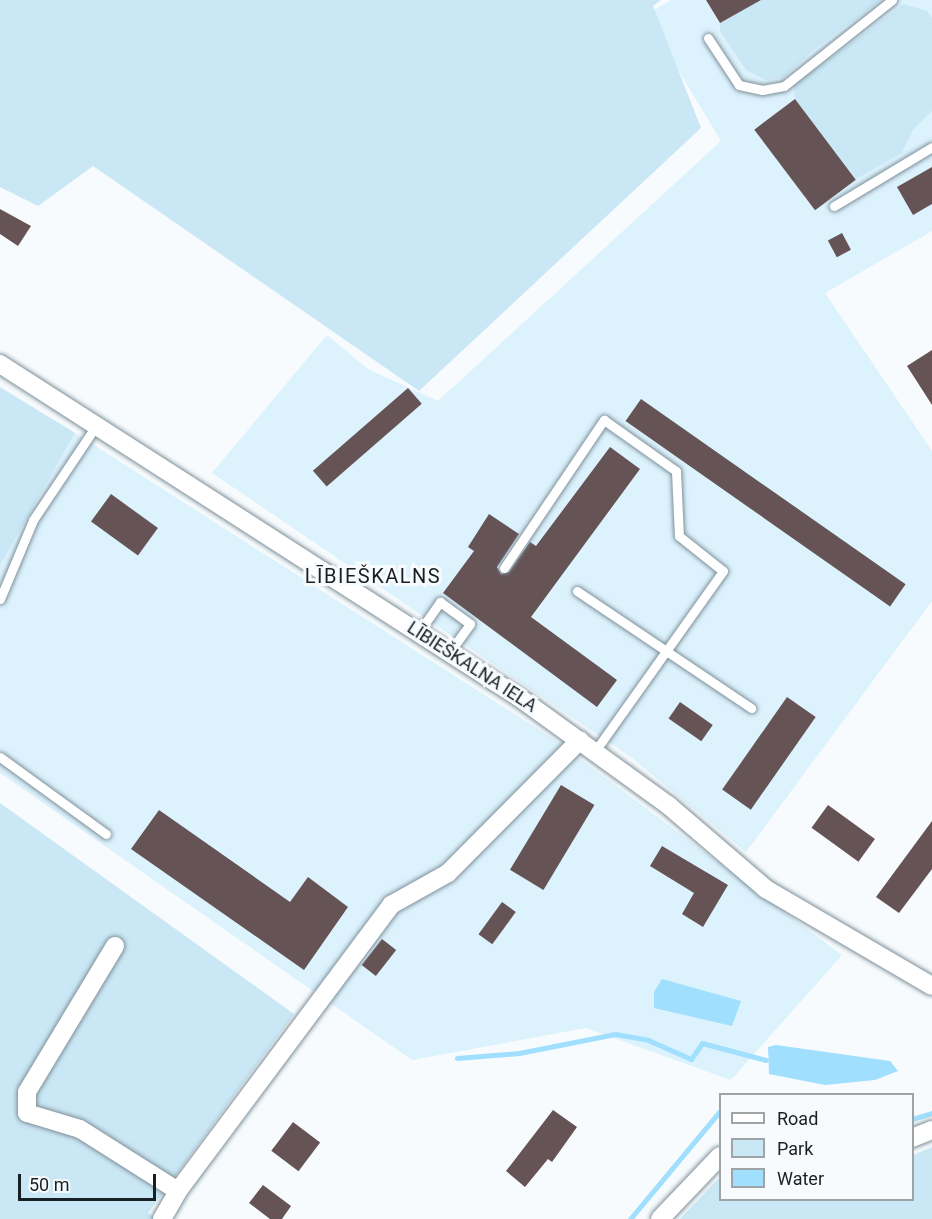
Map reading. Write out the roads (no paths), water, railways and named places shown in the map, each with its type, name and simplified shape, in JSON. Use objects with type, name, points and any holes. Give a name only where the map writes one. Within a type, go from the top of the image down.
[{"type":"street","name":"LĪBIEŠKALNA IELA","points":[[0,364],[450,652],[668,805],[766,889],[932,986]]},
{"type":"street","points":[[165,1218],[178,1191],[391,905],[448,873],[587,746]]},
{"type":"street","points":[[114,946],[27,1092],[27,1113],[80,1129],[178,1191]]},
{"type":"street","points":[[914,1137],[932,1130]]},
{"type":"street","points":[[660,1219],[719,1157]]},
{"type":"lane","points":[[708,38],[739,85],[762,90],[784,86],[892,0]]},
{"type":"lane","points":[[834,206],[932,147]]},
{"type":"lane","points":[[504,568],[604,420],[676,471],[679,536],[723,571],[666,651],[587,746]]},
{"type":"lane","points":[[0,599],[33,520],[96,426]]},
{"type":"lane","points":[[577,591],[752,708]]},
{"type":"lane","points":[[419,632],[440,602],[470,624],[450,652]]},
{"type":"lane","points":[[0,757],[106,834]]},
{"type":"water","points":[[662,979],[741,1001],[732,1026],[654,1008],[654,992]]},
{"type":"water","points":[[776,1045],[890,1061],[898,1071],[875,1080],[825,1085],[769,1074],[768,1047]]},
{"type":"waterway","points":[[457,1058],[519,1053],[615,1034],[648,1040],[691,1059],[702,1043],[766,1060]]},
{"type":"waterway","points":[[630,1219],[719,1112]]},
{"type":"waterway","points":[[914,1118],[932,1113]]},
{"type":"district","name":"LĪBIEŠKALNS","points":[[373,576]]}]
